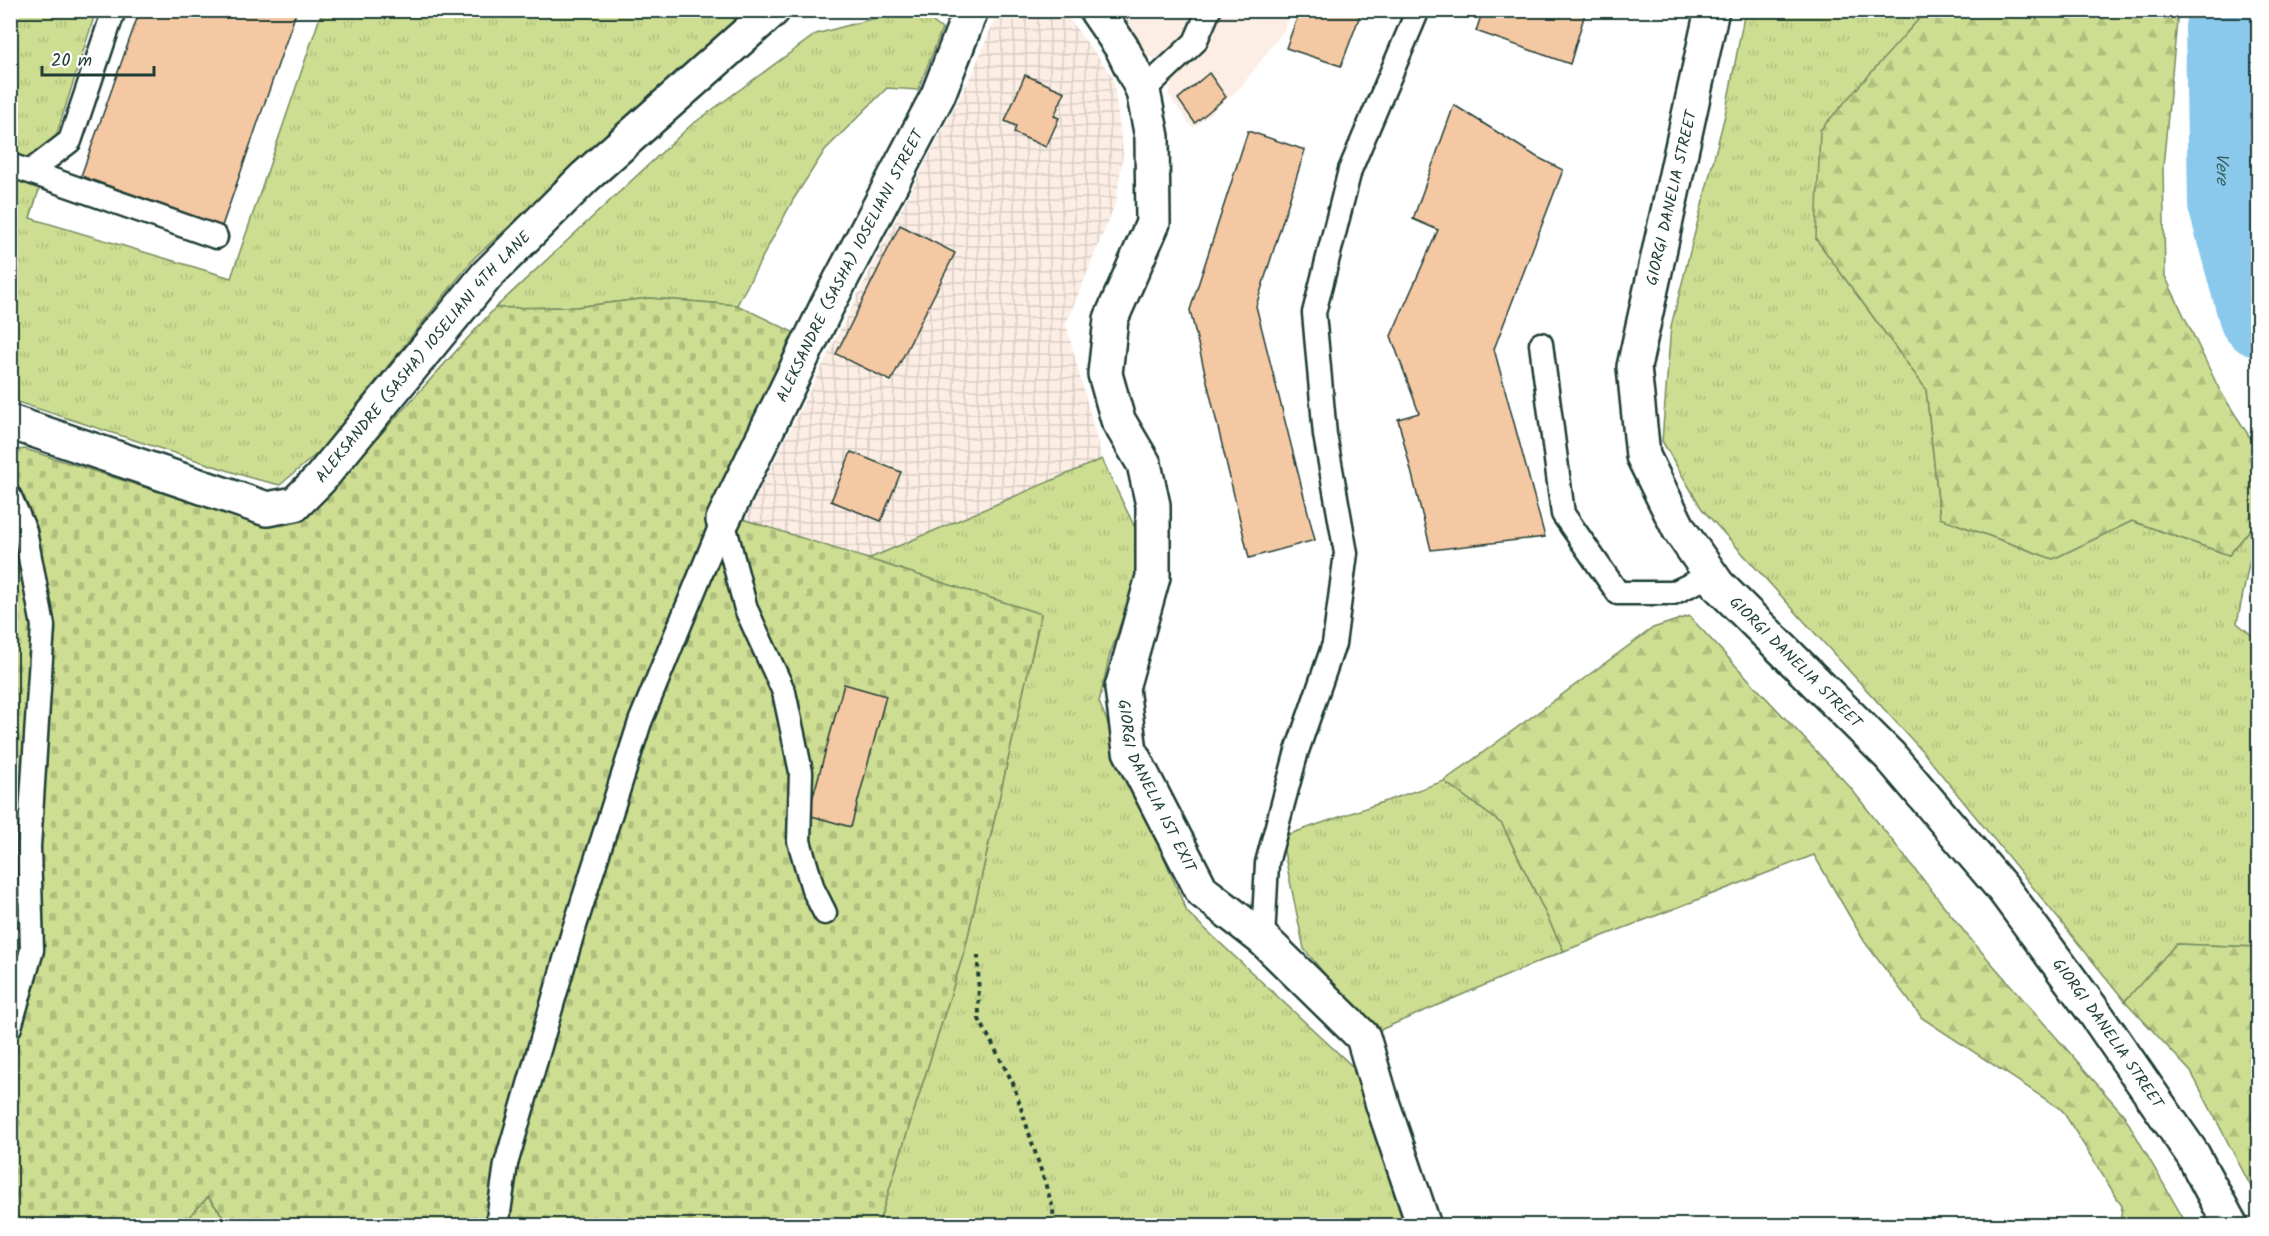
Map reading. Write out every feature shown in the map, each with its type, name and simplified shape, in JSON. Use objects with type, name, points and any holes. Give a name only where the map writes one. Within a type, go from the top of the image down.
[{"type":"street","name":"ALEKSANDRE (SASHA) IOSELIANI 4TH LANE","points":[[10,422],[267,509],[295,504],[320,479],[487,275],[585,177],[773,10]]},
{"type":"street","name":"ALEKSANDRE (SASHA) IOSELIANI STREET","points":[[723,519],[828,304],[938,95],[971,10]]},
{"type":"street","name":"GIORGI DANELIA 1ST EXIT","points":[[1096,10],[1122,48],[1143,91],[1152,137],[1153,223],[1111,319],[1105,374],[1118,420],[1144,464],[1153,506],[1153,577],[1122,688],[1130,751],[1202,891],[1263,939],[1363,1037],[1383,1105],[1424,1226]]},
{"type":"street","name":"GIORGI DANELIA STREET","points":[[1712,10],[1634,367],[1643,456],[1679,528],[1718,585],[1890,756],[2004,890],[2097,1016],[2193,1155],[2230,1226]]},
{"type":"lane","points":[[21,168],[70,141],[114,10]]},
{"type":"lane","points":[[1143,91],[1195,42],[1209,10]]},
{"type":"lane","points":[[1263,939],[1267,863],[1297,751],[1334,644],[1346,553],[1325,435],[1314,313],[1350,170],[1418,10]]},
{"type":"lane","points":[[21,168],[216,237]]},
{"type":"lane","points":[[1541,344],[1563,514],[1618,593],[1673,593],[1711,575]]},
{"type":"lane","points":[[10,497],[25,531],[43,626],[28,847],[32,950],[10,1027]]},
{"type":"lane","points":[[723,519],[746,609],[784,692],[801,772],[799,841],[813,889],[825,913]]},
{"type":"lane","points":[[497,1226],[506,1164],[576,921],[640,722],[723,519]]},
{"type":"path","points":[[978,955],[979,1019],[1013,1083],[1053,1208],[1054,1226]]},
{"type":"shaded area","points":[[998,11],[1063,11],[1113,77],[1123,153],[1116,202],[1066,324],[1102,459],[868,559],[744,521],[973,72]]},
{"type":"shaded area","points":[[1121,11],[1291,11],[1284,30],[1241,87],[1192,127],[1168,95],[1172,84],[1167,70],[1158,59],[1148,57]]},
{"type":"green space","points":[[905,10],[919,11],[942,29],[918,90],[887,88],[825,150],[793,200],[737,305],[649,298],[576,307],[495,308],[690,126],[816,34]]},
{"type":"green space","points":[[11,11],[96,11],[30,218],[231,278],[322,11],[749,11],[475,257],[320,451],[280,485],[251,478],[11,400]]},
{"type":"green space","points":[[1745,11],[1926,11],[1903,37],[1816,239],[1926,389],[1940,518],[2053,559],[2132,521],[2229,555],[2258,520],[2237,623],[2258,640],[2258,947],[2177,944],[2125,1001],[1924,753],[1702,509],[1662,441],[1671,326],[1725,115]]},
{"type":"green space","points":[[1926,11],[2178,11],[2163,167],[2165,276],[2220,391],[2253,442],[2258,520],[2229,555],[2132,521],[2053,559],[1940,518],[1926,389],[1816,239],[1820,130]]},
{"type":"green space","points":[[649,298],[737,305],[793,332],[714,510],[1041,614],[965,949],[878,1225],[231,1226],[208,1197],[181,1225],[11,1225],[10,451],[25,449],[268,527],[313,509],[495,308],[576,307]]},
{"type":"green space","points":[[1102,459],[1137,532],[1135,580],[1109,658],[1099,702],[1187,912],[1353,1067],[1404,1225],[878,1225],[965,949],[1041,614],[868,559]]},
{"type":"green space","points":[[1689,616],[1849,786],[1967,935],[2124,1115],[2187,1225],[2120,1225],[2122,1206],[2062,1110],[1922,1018],[1864,941],[1814,855],[1564,951],[1502,824],[1444,781],[1653,628]]},
{"type":"green space","points":[[1444,781],[1502,824],[1564,951],[1373,1033],[1304,949],[1281,837]]},
{"type":"green space","points":[[2176,944],[2258,947],[2258,1200],[2191,1072],[2125,1001]]},
{"type":"green space","points":[[208,1197],[231,1226],[181,1226]]},
{"type":"building","points":[[140,10],[297,10],[222,226],[81,176]]},
{"type":"building","points":[[1300,10],[1362,10],[1341,66],[1286,48]]},
{"type":"building","points":[[1483,10],[1586,10],[1570,64],[1476,31]]},
{"type":"building","points":[[1209,73],[1226,97],[1195,123],[1178,99]]},
{"type":"building","points":[[1025,75],[1065,92],[1054,116],[1059,118],[1046,147],[1014,133],[1016,126],[1005,121]]},
{"type":"building","points":[[1454,105],[1537,157],[1563,170],[1494,349],[1545,537],[1431,550],[1398,419],[1419,413],[1391,336],[1438,230],[1413,219]]},
{"type":"building","points":[[1248,131],[1305,150],[1256,306],[1315,540],[1249,558],[1190,310]]},
{"type":"building","points":[[900,225],[955,253],[891,381],[836,354]]},
{"type":"building","points":[[851,452],[901,472],[881,521],[831,501]]},
{"type":"building","points":[[844,684],[886,696],[851,827],[808,815]]},
{"type":"waterway","name":"Vere","points":[[2230,10],[2219,27],[2222,204],[2253,318],[2258,323]]}]
